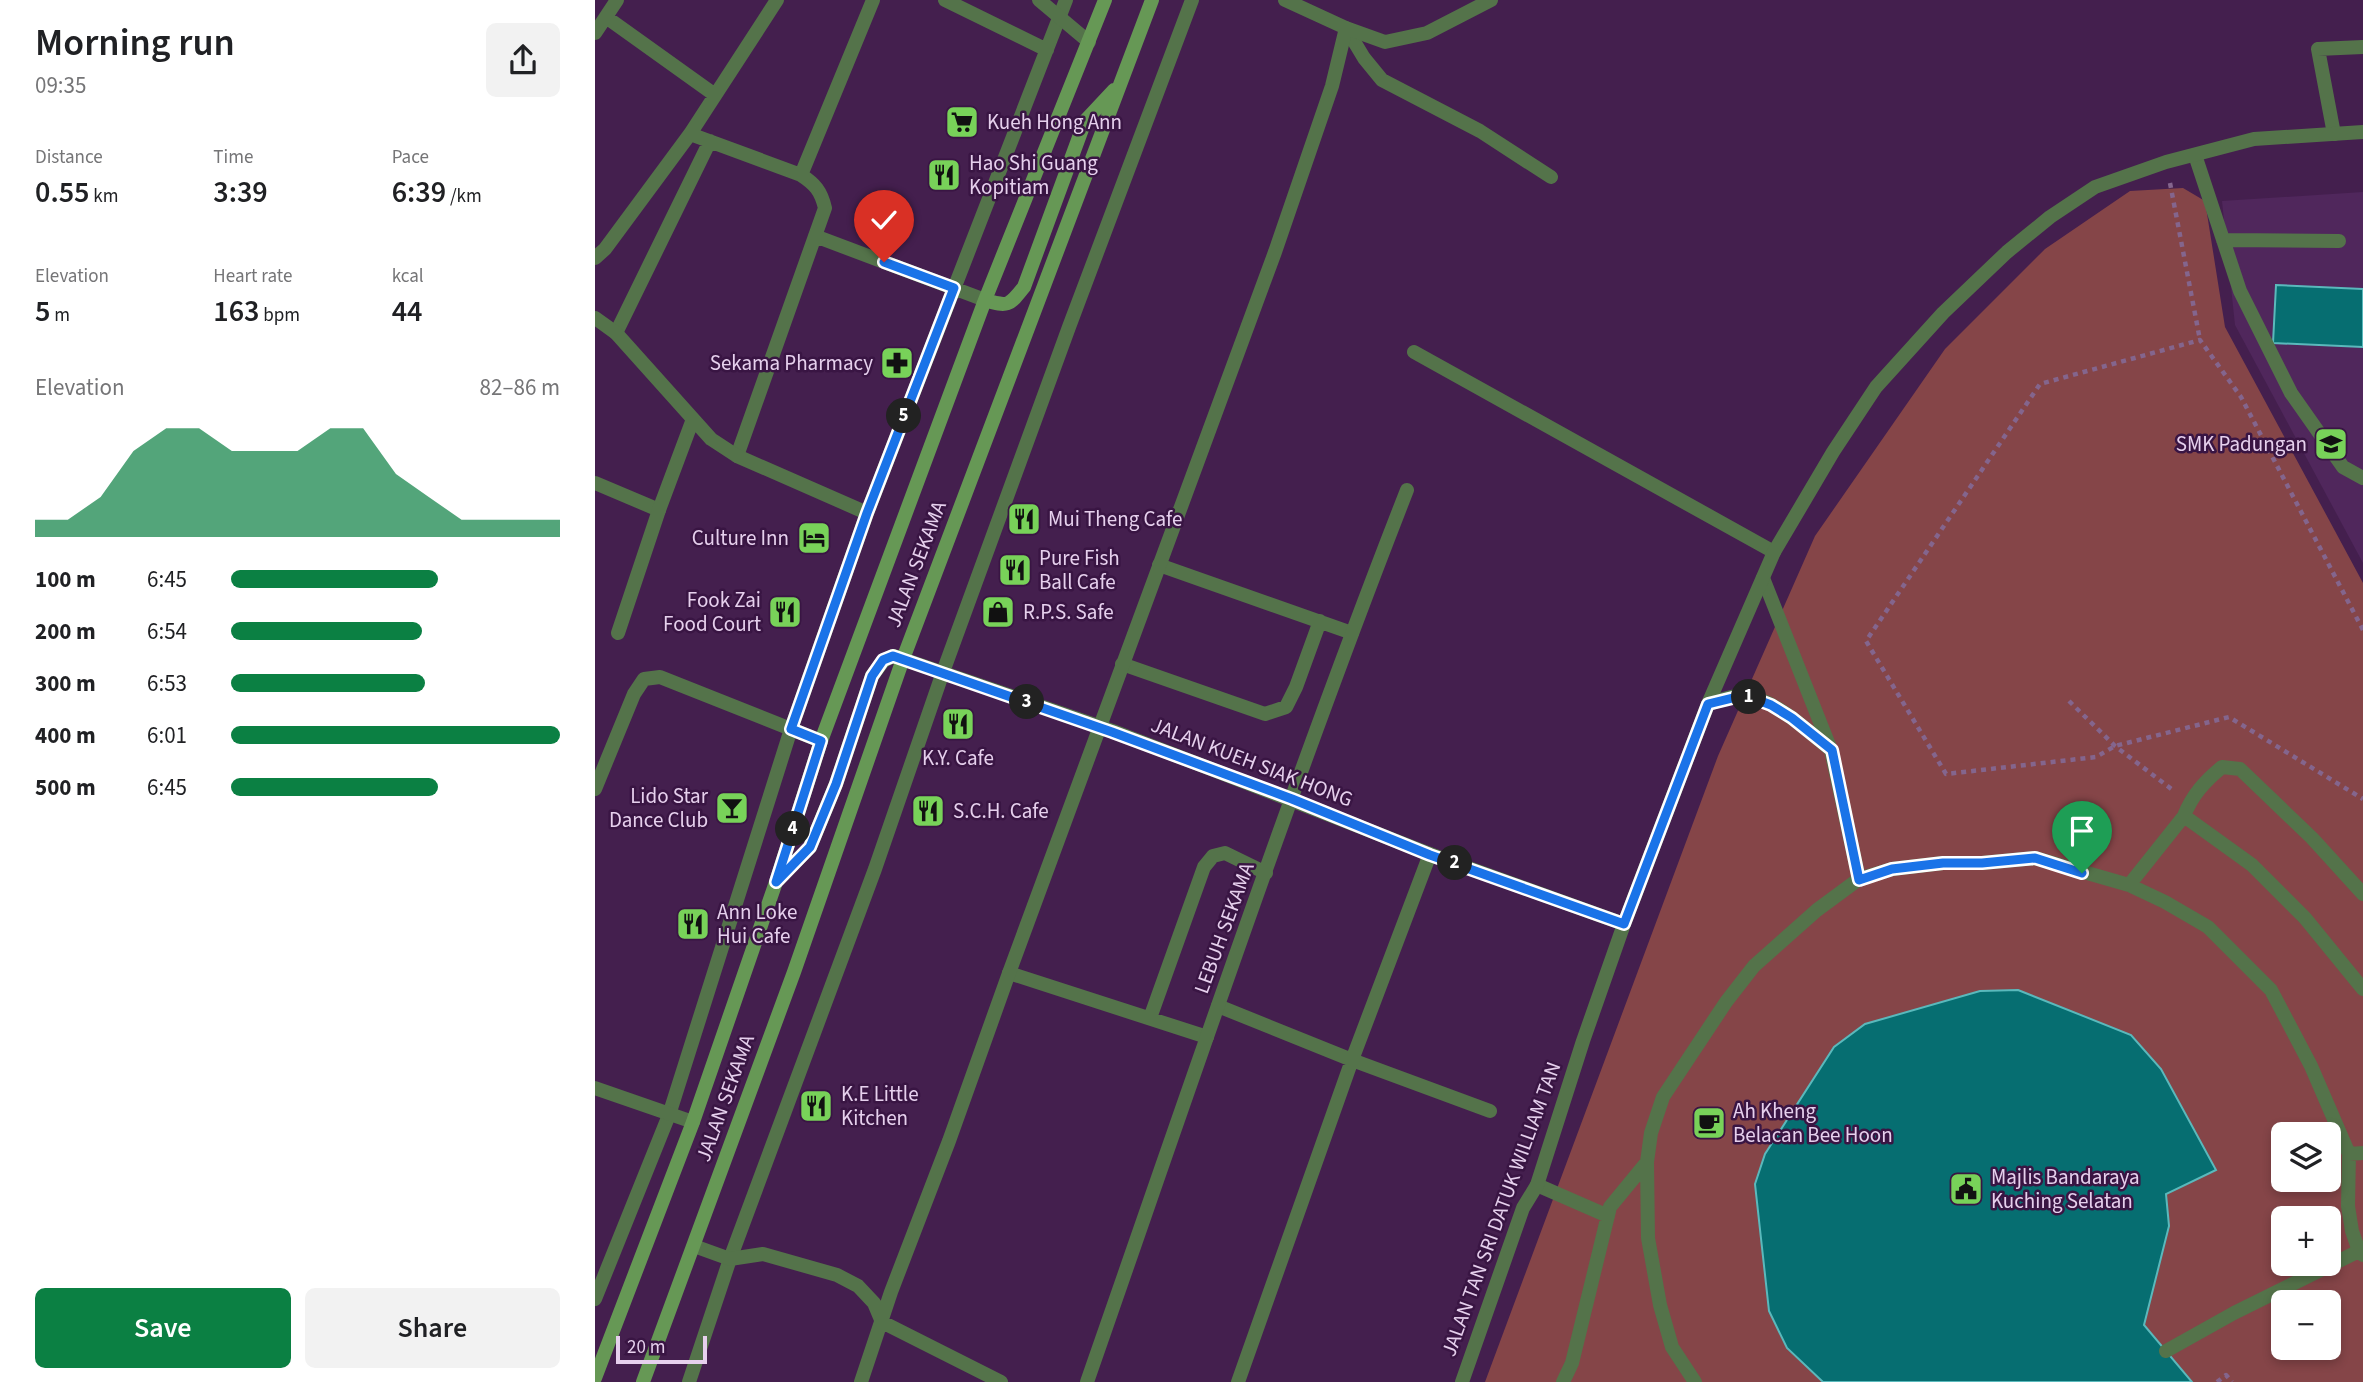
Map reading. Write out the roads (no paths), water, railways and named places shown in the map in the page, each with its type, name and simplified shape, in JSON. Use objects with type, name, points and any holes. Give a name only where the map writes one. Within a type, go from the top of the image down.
[{"type":"main road","name":"JALAN SEKAMA","points":[[595,1378],[693,1122],[776,882],[821,741],[985,300],[1105,0]]},
{"type":"main road","name":"JALAN SEKAMA","points":[[643,1382],[793,972],[903,659],[1152,0]]},
{"type":"main road","points":[[985,300],[1010,304],[1024,287],[1085,121],[1120,84]]},
{"type":"main road","points":[[776,882],[810,847],[836,784],[872,676],[883,660],[893,656],[903,659]]},
{"type":"street","points":[[595,33],[617,0]]},
{"type":"street","points":[[595,258],[605,249],[689,134],[777,0]]},
{"type":"street","points":[[801,175],[873,0]]},
{"type":"street","points":[[945,0],[1047,50]]},
{"type":"street","points":[[1038,0],[1089,42]]},
{"type":"street","points":[[595,1299],[599,1278],[669,1115],[791,729],[867,513],[1066,0]]},
{"type":"street","points":[[689,1382],[730,1259],[875,869],[943,672],[1192,0]]},
{"type":"street","points":[[1285,0],[1346,28],[1385,42],[1427,33],[1491,0]]},
{"type":"street","points":[[606,17],[715,95]]},
{"type":"street","points":[[1346,28],[1364,58],[1382,80],[1480,131],[1551,177]]},
{"type":"street","points":[[861,1382],[891,1292],[950,1141],[1009,972],[1275,252],[1332,86],[1346,28]]},
{"type":"street","points":[[2334,134],[2318,49],[2363,47]]},
{"type":"street","name":"JALAN TAN SRI DATUK WILLIAM TAN","points":[[1462,1382],[1523,1208],[1537,1185],[1624,924],[1708,704],[1774,552],[1833,452],[1876,387],[1943,313],[2007,252],[2095,187],[2167,162],[2254,139],[2363,132]]},
{"type":"street","points":[[689,134],[801,175],[813,183],[821,194],[825,208],[737,457]]},
{"type":"street","points":[[616,333],[711,141]]},
{"type":"street","points":[[2195,155],[2240,291],[2291,393],[2343,467],[2363,478]]},
{"type":"street","points":[[815,236],[985,300]]},
{"type":"street","points":[[2223,240],[2339,241]]},
{"type":"street","points":[[595,318],[616,333],[711,439],[737,457],[867,513]]},
{"type":"street","points":[[1414,352],[1774,552]]},
{"type":"street","points":[[618,633],[693,419]]},
{"type":"street","points":[[595,483],[659,510]]},
{"type":"street","name":"LEBUH SEKAMA","points":[[1087,1382],[1292,799],[1407,490]]},
{"type":"street","points":[[1159,565],[1352,633]]},
{"type":"street","points":[[1763,578],[1832,750],[1859,880]]},
{"type":"street","points":[[1122,664],[1265,714],[1286,708],[1319,621]]},
{"type":"street","name":"JALAN KUEH SIAK HONG","points":[[903,659],[1099,727],[1292,799],[1430,855],[1624,924]]},
{"type":"street","points":[[595,789],[634,694],[645,679],[660,677],[821,741]]},
{"type":"street","points":[[1708,704],[1745,695],[1771,705],[1792,718],[1832,750]]},
{"type":"street","points":[[2129,885],[2206,781],[2222,767],[2240,769],[2312,838],[2363,894]]},
{"type":"street","points":[[2187,809],[2252,865],[2305,918],[2363,989]]},
{"type":"street","points":[[1150,1018],[1204,867],[1213,856],[1225,853],[1266,873]]},
{"type":"street","points":[[1238,1382],[1352,1060],[1430,855]]},
{"type":"street","points":[[1695,1382],[1672,1348],[1660,1305],[1648,1238],[1647,1162],[1651,1133],[1663,1097],[1726,1002],[1754,967],[1817,910],[1859,880],[1892,869],[1943,863],[1982,863],[2035,858],[2129,885],[2208,927],[2271,990],[2356,1154],[2349,1206],[2352,1231],[2361,1253],[2234,1313],[2166,1351]]},
{"type":"street","points":[[1009,972],[1207,1037]]},
{"type":"street","points":[[1218,1006],[1352,1060],[1490,1111]]},
{"type":"street","points":[[595,1088],[693,1122]]},
{"type":"street","points":[[1563,1382],[1573,1363],[1611,1207],[1647,1162]]},
{"type":"street","points":[[1537,1185],[1608,1216]]},
{"type":"street","points":[[694,1246],[730,1259],[748,1254],[762,1254],[837,1275],[859,1286],[874,1303],[882,1322],[1000,1382]]},
{"type":"place","name":"Kueh Hong Ann","points":[[962,122]]},
{"type":"place","name":"Hao Shi Guang Kopitiam","points":[[944,175]]},
{"type":"place","name":"Sekama Pharmacy","points":[[897,363]]},
{"type":"place","name":"SMK Padungan","points":[[2331,444]]},
{"type":"place","name":"Mui Theng Cafe","points":[[1024,519]]},
{"type":"place","name":"Culture Inn","points":[[814,538]]},
{"type":"place","name":"Pure Fish Ball Cafe","points":[[1015,570]]},
{"type":"place","name":"Fook Zai Food Court","points":[[785,612]]},
{"type":"place","name":"R.P.S. Safe","points":[[998,612]]},
{"type":"place","name":"K.Y. Cafe","points":[[958,724]]},
{"type":"place","name":"Lido Star Dance Club","points":[[732,808]]},
{"type":"place","name":"S.C.H. Cafe","points":[[928,811]]},
{"type":"place","name":"Ann Loke Hui Cafe","points":[[693,924]]},
{"type":"place","name":"K.E Little Kitchen","points":[[816,1106]]},
{"type":"place","name":"Ah Kheng Belacan Bee Hoon","points":[[1709,1123]]},
{"type":"place","name":"Majlis Bandaraya Kuching Selatan","points":[[1966,1189]]}]
